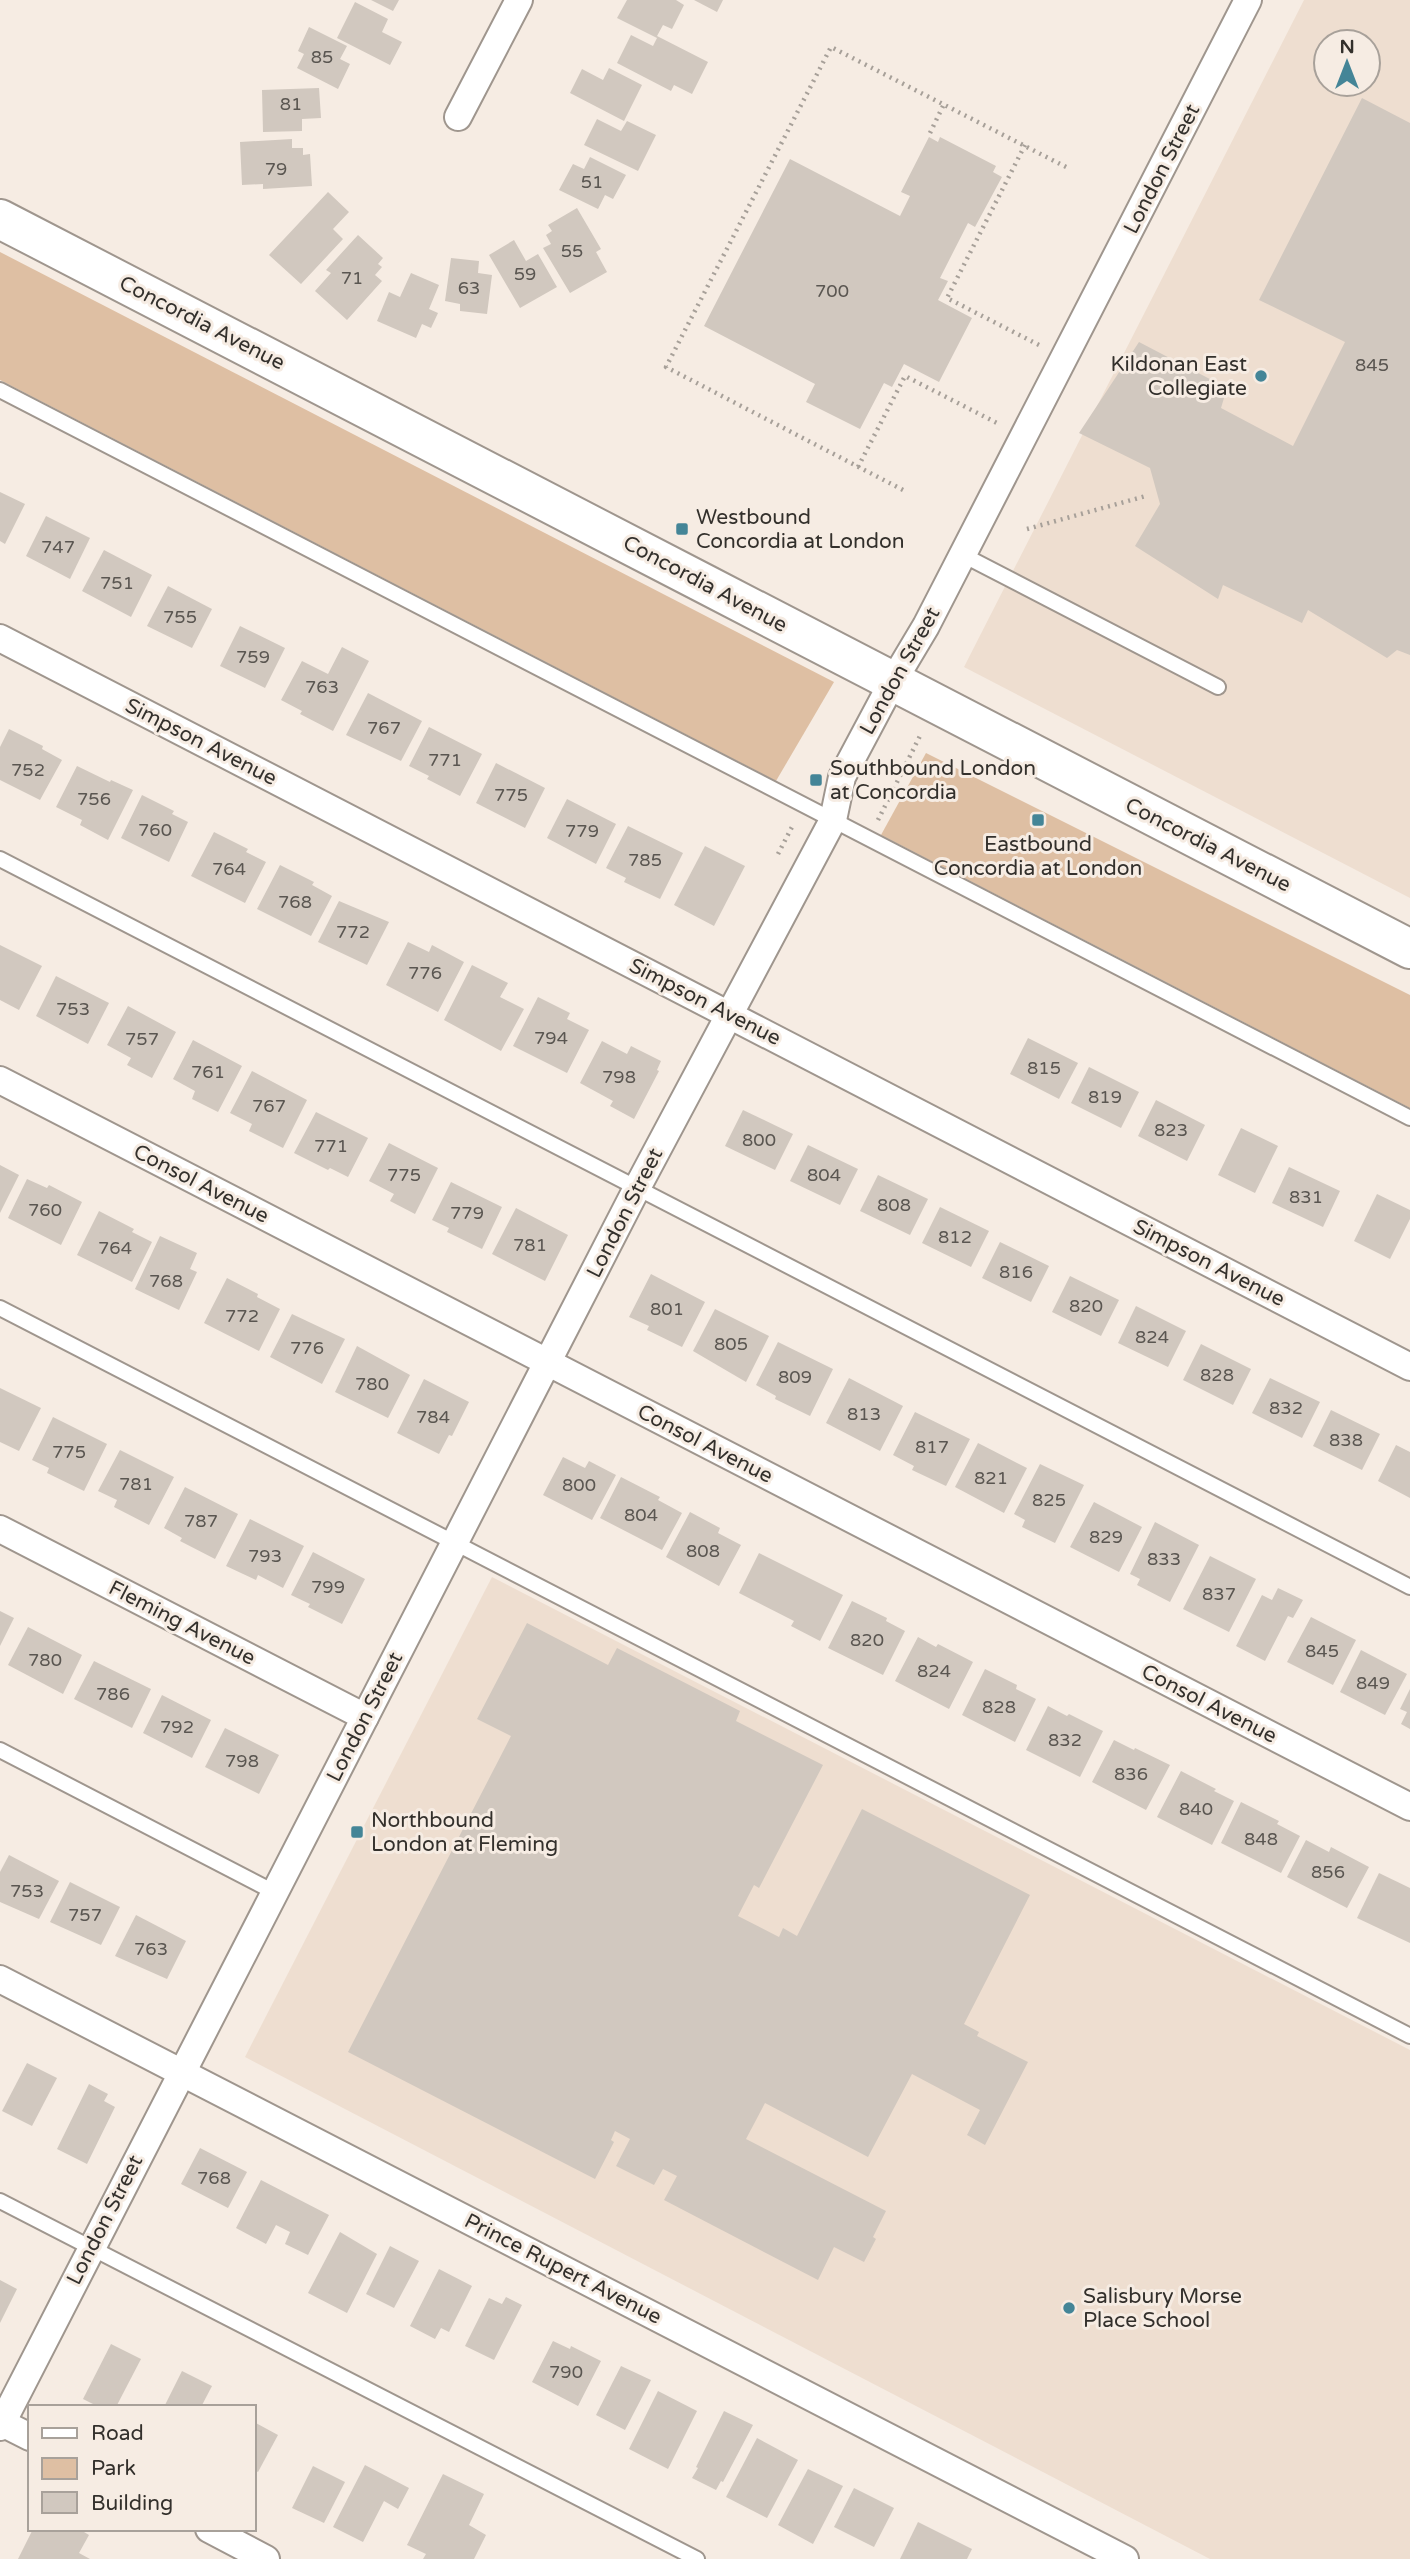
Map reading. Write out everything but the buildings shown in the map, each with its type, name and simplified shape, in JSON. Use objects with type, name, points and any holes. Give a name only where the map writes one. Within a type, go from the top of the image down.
[{"type":"main road","name":"Concordia Avenue","points":[[0,219],[1410,949]]},
{"type":"street","points":[[458,117],[519,0]]},
{"type":"street","name":"London Street","points":[[1,2424],[637,1188],[832,820],[842,777],[926,626],[1248,0]]},
{"type":"street","name":"Simpson Avenue","points":[[0,638],[1410,1367]]},
{"type":"street","name":"Consol Avenue","points":[[0,1080],[1410,1807]]},
{"type":"street","name":"Fleming Avenue","points":[[0,1529],[365,1717]]},
{"type":"street","name":"Prince Rupert Avenue","points":[[0,1979],[1125,2559]]},
{"type":"street","points":[[1,2424],[28,2436]]},
{"type":"street","points":[[213,2531],[266,2559]]},
{"type":"lane","points":[[0,390],[1410,1118]]},
{"type":"lane","points":[[963,555],[1218,687]]},
{"type":"lane","points":[[0,859],[1410,1587]]},
{"type":"lane","points":[[0,1308],[1410,2036]]},
{"type":"lane","points":[[0,1750],[274,1892]]},
{"type":"lane","points":[[0,2201],[697,2559]]},
{"type":"path","points":[[903,490],[666,367],[831,47],[1068,167]]},
{"type":"path","points":[[930,133],[944,104]]},
{"type":"path","points":[[1025,145],[947,298],[1065,358]]},
{"type":"path","points":[[858,467],[905,376],[1024,437]]},
{"type":"path","points":[[1027,529],[1146,496]]},
{"type":"path","points":[[869,838],[936,705]]},
{"type":"shaded area","name":"Kildonan East Collegiate","points":[[1304,0],[1410,0],[1410,898],[964,667]]},
{"type":"shaded area","name":"Salisbury Morse Place School","points":[[492,1577],[1410,2050],[1410,2559],[1210,2559],[245,2057]]},
{"type":"green space","points":[[0,252],[834,682],[776,781],[0,380]]},
{"type":"green space","points":[[926,753],[1410,995],[1410,1108],[881,835]]},
{"type":"place","name":"Kildonan East Collegiate","points":[[1261,376]]},
{"type":"place","name":"Westbound Concordia at London","points":[[682,529]]},
{"type":"place","name":"Southbound London at Concordia","points":[[816,780]]},
{"type":"place","name":"Eastbound Concordia at London","points":[[1038,820]]},
{"type":"place","name":"Northbound London at Fleming","points":[[357,1832]]},
{"type":"place","name":"Salisbury Morse Place School","points":[[1069,2308]]}]
